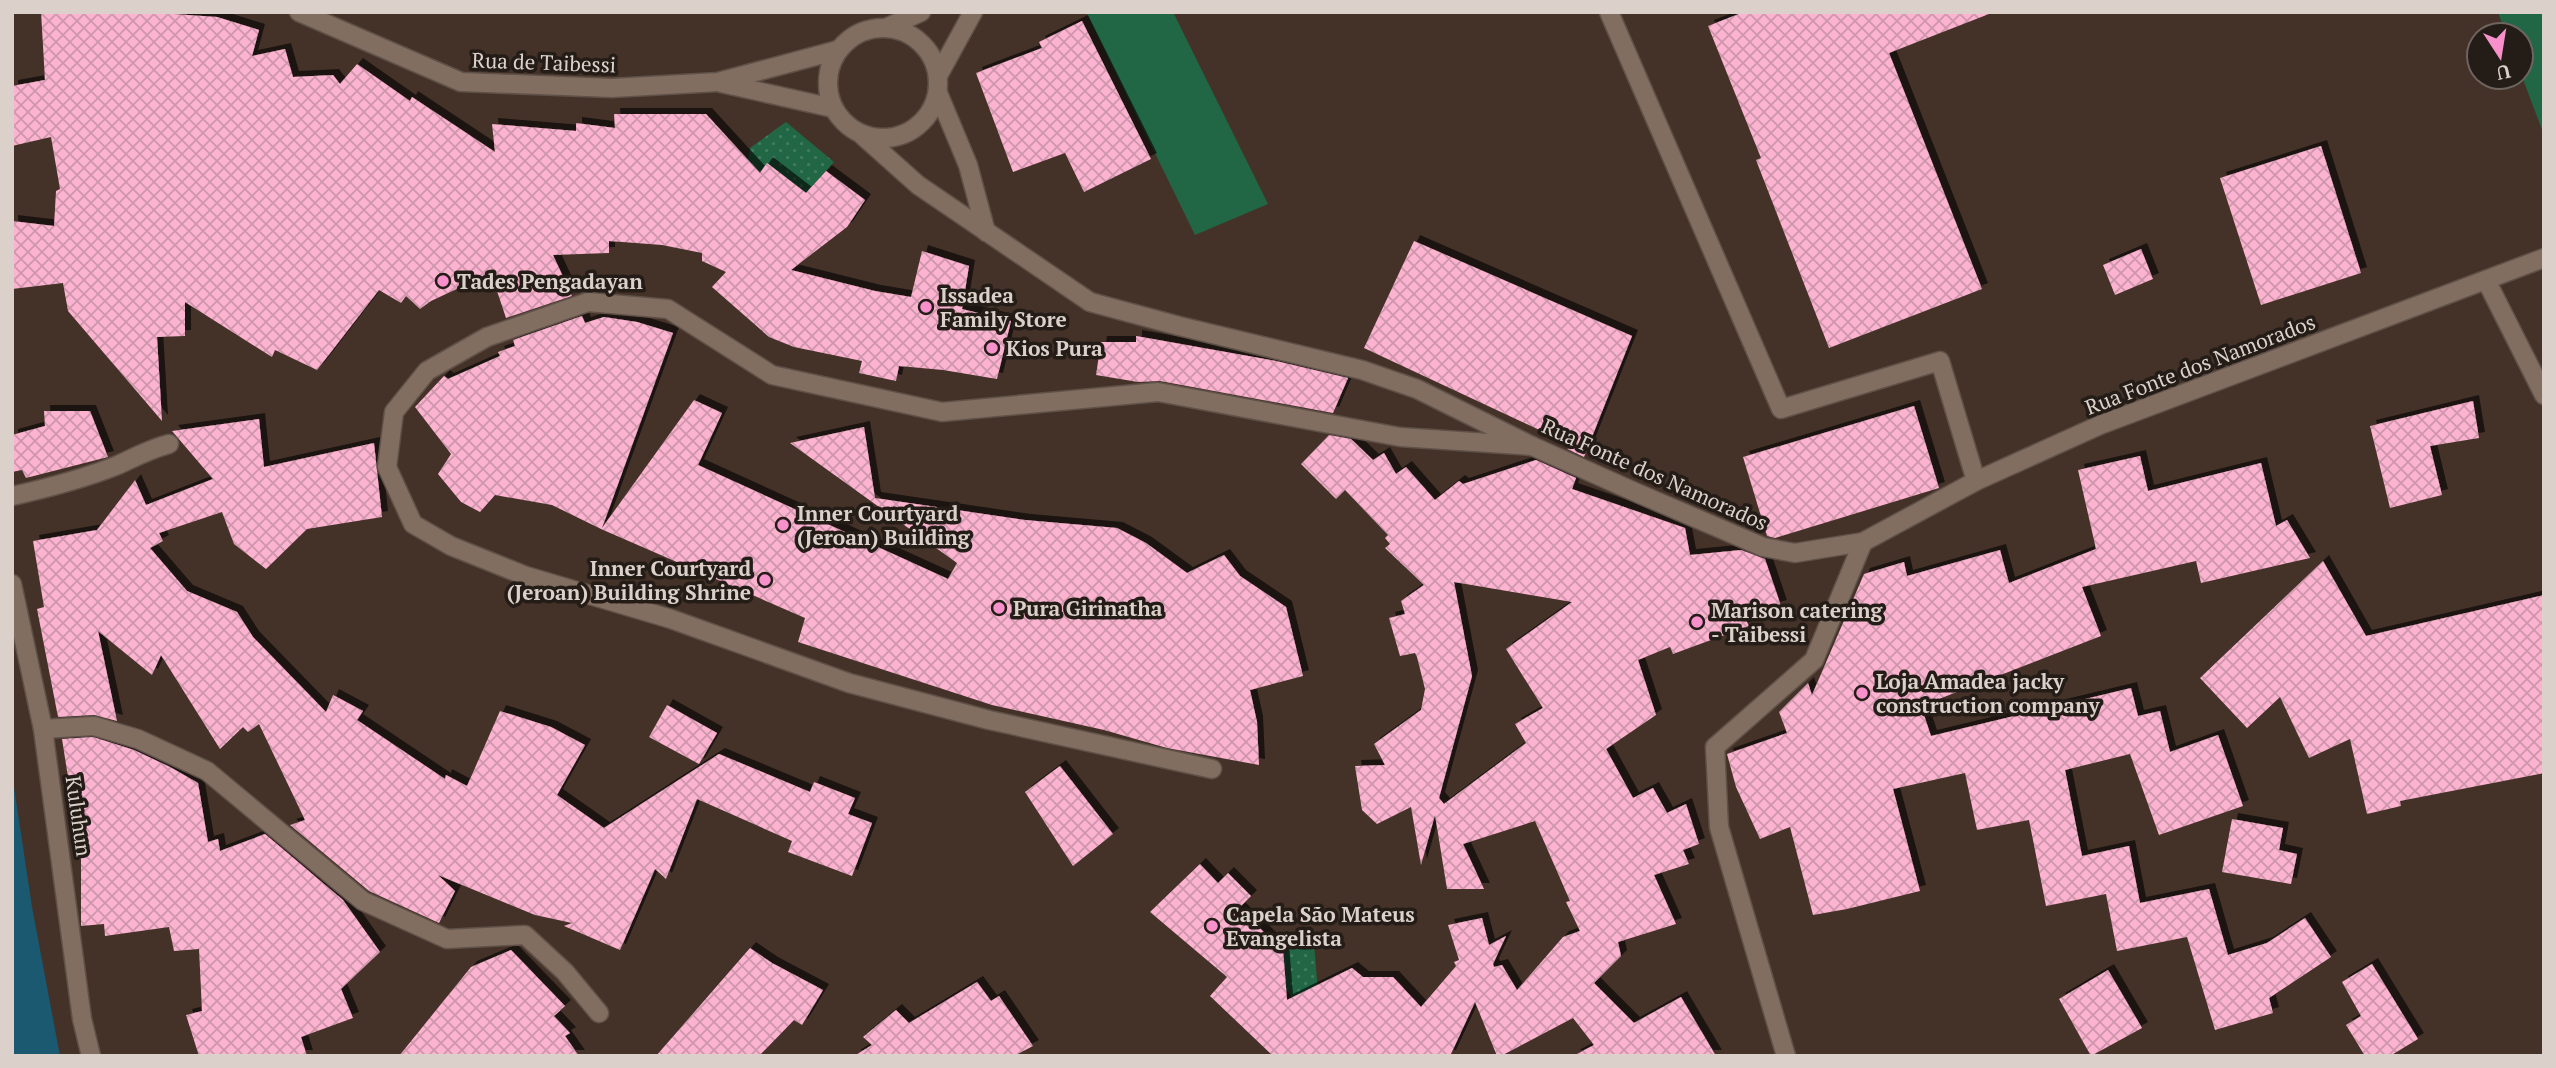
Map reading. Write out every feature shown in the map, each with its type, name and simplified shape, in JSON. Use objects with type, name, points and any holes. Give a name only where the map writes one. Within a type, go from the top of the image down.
[{"type":"street","name":"Rua de Taibessi","points":[[299,12],[461,82],[612,88],[718,82],[838,50]]},
{"type":"street","points":[[888,27],[906,32],[922,42],[933,57],[939,74],[938,93],[932,111],[918,126],[901,136],[881,138],[862,135],[845,124],[833,108],[827,88],[829,69],[838,50],[852,37],[869,29],[888,27],[921,12]]},
{"type":"street","points":[[939,74],[973,12]]},
{"type":"street","points":[[1609,12],[1782,409],[1940,361],[1976,481]]},
{"type":"street","name":"Rua de Taibessi","points":[[718,82],[833,108]]},
{"type":"street","points":[[938,93],[968,164],[986,232]]},
{"type":"street","name":"Rua Fonte dos Namorados","points":[[862,135],[918,185],[1090,302],[1363,370],[1417,389],[1532,446],[1763,547],[1795,553],[1863,542],[1976,481],[2100,425],[2544,258]]},
{"type":"street","points":[[2486,280],[2544,395]]},
{"type":"street","points":[[1212,769],[989,720],[849,683],[671,619],[526,576],[451,546],[413,524],[387,467],[394,412],[427,371],[487,337],[588,302],[668,309],[772,375],[942,412],[1158,392],[1401,437],[1532,446]]},
{"type":"street","points":[[12,496],[61,485],[169,444]]},
{"type":"street","points":[[1786,1056],[1718,827],[1715,747],[1814,660],[1863,542]]},
{"type":"street","name":"Kuluhun","points":[[12,584],[43,729],[82,1019],[91,1056]]},
{"type":"street","points":[[43,729],[94,726],[138,739],[207,771],[363,901],[447,939],[525,935],[565,972],[599,1013]]},
{"type":"green space","points":[[1173,12],[1268,204],[1195,235],[1087,14]]},
{"type":"green space","points":[[2498,12],[2544,12],[2544,135],[2527,91],[2535,91],[2535,21],[2501,21]]},
{"type":"green space","points":[[786,122],[834,162],[806,193],[767,164],[737,202],[730,170],[748,159],[750,148]]},
{"type":"green space","points":[[1313,932],[1318,992],[1292,997],[1286,989],[1282,938]]},
{"type":"water","points":[[12,774],[32,907],[60,1056],[12,1056]]},
{"type":"building","points":[[41,12],[144,12],[217,17],[259,30],[252,56],[285,49],[293,77],[333,75],[340,84],[357,64],[410,101],[412,97],[495,152],[492,124],[576,131],[576,123],[615,128],[614,114],[706,114],[760,173],[767,163],[806,193],[826,171],[865,200],[847,227],[791,270],[911,297],[922,251],[969,266],[962,309],[1011,321],[997,379],[899,366],[896,381],[859,373],[862,361],[794,347],[769,337],[712,287],[726,272],[702,261],[702,253],[662,245],[609,241],[609,253],[553,255],[572,296],[506,318],[491,273],[431,301],[420,309],[406,296],[401,303],[379,290],[317,370],[275,350],[272,357],[185,302],[185,336],[157,337],[162,421],[68,311],[63,283],[12,289],[12,221],[54,226],[56,191],[60,189],[51,137],[12,146],[12,86],[45,80]]},
{"type":"building","points":[[1744,12],[1988,12],[1989,14],[1889,53],[1982,289],[1829,348],[1756,160],[1761,158],[1708,26]]},
{"type":"building","points":[[1082,21],[1151,159],[1084,192],[1065,153],[1013,172],[976,73],[1042,48],[1039,42]]},
{"type":"building","points":[[2321,146],[2361,273],[2261,305],[2220,178]]},
{"type":"building","points":[[1414,241],[1632,336],[1584,457],[1567,449],[1576,447],[1364,348]]},
{"type":"building","points":[[2141,249],[2153,279],[2115,295],[2103,265]]},
{"type":"building","name":"Pura Girinatha","points":[[582,316],[585,323],[604,317],[637,322],[673,333],[602,528],[694,400],[722,413],[698,465],[948,579],[957,563],[790,443],[864,427],[875,498],[1025,520],[1117,528],[1146,543],[1187,573],[1224,555],[1240,576],[1286,607],[1303,676],[1250,690],[1257,722],[1259,765],[1167,748],[1104,730],[992,705],[798,642],[805,618],[601,529],[552,505],[495,495],[480,512],[461,502],[438,474],[451,454],[415,407],[444,376],[448,379],[500,356],[498,352],[515,346],[513,340]]},
{"type":"building","points":[[1136,336],[1276,361],[1348,378],[1333,413],[1160,381],[1138,382],[1096,375],[1101,342],[1136,342]]},
{"type":"building","points":[[2473,401],[2479,438],[2430,446],[2442,495],[2390,508],[2370,426]]},
{"type":"building","points":[[1914,406],[1939,488],[1775,538],[1767,536],[1743,457]]},
{"type":"building","points":[[44,411],[90,411],[108,457],[26,478],[22,470],[12,472],[12,435],[45,426]]},
{"type":"building","points":[[259,419],[264,467],[374,443],[382,517],[307,529],[266,569],[234,544],[222,512],[159,533],[163,541],[150,548],[187,591],[237,612],[253,637],[326,712],[333,695],[363,711],[357,720],[445,779],[446,775],[467,786],[500,711],[551,727],[585,745],[557,795],[604,828],[719,754],[810,792],[814,782],[855,798],[848,814],[872,823],[852,876],[788,852],[792,841],[697,799],[666,879],[655,869],[620,950],[564,926],[572,923],[535,915],[438,875],[455,891],[439,923],[369,891],[290,825],[305,820],[259,724],[248,732],[243,727],[220,749],[161,655],[152,675],[98,631],[117,721],[94,715],[58,717],[37,609],[44,607],[33,541],[97,530],[135,480],[146,505],[213,479],[172,431]]},
{"type":"building","points":[[1329,435],[1351,439],[1373,460],[1384,453],[1396,474],[1406,467],[1435,500],[1459,481],[1463,484],[1536,460],[1576,478],[1572,489],[1685,528],[1690,555],[1741,550],[1765,559],[1781,606],[1744,616],[1749,626],[1673,654],[1670,647],[1638,660],[1656,715],[1606,749],[1633,798],[1653,788],[1667,813],[1686,804],[1699,844],[1683,850],[1689,864],[1654,875],[1676,924],[1618,942],[1621,956],[1594,983],[1634,1023],[1681,997],[1716,1056],[1573,1056],[1594,1045],[1573,1018],[1497,1056],[1475,1002],[1450,1056],[1273,1056],[1210,996],[1227,977],[1150,912],[1200,864],[1218,883],[1228,873],[1251,896],[1239,908],[1271,939],[1282,938],[1287,1000],[1352,968],[1363,977],[1393,977],[1421,1007],[1456,966],[1454,962],[1459,960],[1448,925],[1482,918],[1489,945],[1506,936],[1493,964],[1494,967],[1502,965],[1517,990],[1563,937],[1580,931],[1566,902],[1570,901],[1535,821],[1463,844],[1484,889],[1447,889],[1435,815],[1421,865],[1411,807],[1377,824],[1362,810],[1355,766],[1385,765],[1374,744],[1421,710],[1425,689],[1417,657],[1415,653],[1400,656],[1389,618],[1405,614],[1401,601],[1424,585],[1385,548],[1390,544],[1385,538],[1388,535],[1345,490],[1336,499],[1301,464]],"holes":[[[1454,582],[1572,602],[1506,649],[1543,708],[1515,724],[1526,743],[1444,804],[1439,798],[1472,676]]]},
{"type":"building","points":[[2140,456],[2148,491],[2261,463],[2276,526],[2287,520],[2310,558],[2201,583],[2196,561],[2082,587],[2101,636],[1921,706],[1931,736],[2131,688],[2138,716],[2160,711],[2170,752],[2218,735],[2243,806],[2159,835],[2130,754],[2065,770],[2082,856],[2129,846],[2140,903],[2209,889],[2228,955],[2267,943],[2305,918],[2331,957],[2269,998],[2273,1013],[2215,1030],[2187,937],[2117,951],[2106,894],[2046,906],[2029,820],[1977,830],[1965,773],[1893,789],[1920,891],[1813,915],[1790,827],[1760,839],[1736,787],[1727,754],[1787,733],[1779,712],[1808,683],[1812,695],[1864,574],[1904,562],[1907,576],[2000,550],[2009,583],[2096,549],[2078,470]]},
{"type":"building","points":[[2323,561],[2366,636],[2544,595],[2544,773],[2400,801],[2401,806],[2367,814],[2350,739],[2309,758],[2280,697],[2247,728],[2200,678]]},
{"type":"building","points":[[667,705],[717,733],[699,764],[649,737]]},
{"type":"building","points":[[93,737],[134,750],[198,783],[208,842],[218,839],[220,851],[265,834],[343,900],[380,952],[341,989],[353,1018],[301,1037],[307,1056],[199,1056],[186,1015],[202,1011],[199,949],[174,951],[169,927],[105,936],[104,924],[81,926],[81,860],[62,739]]},
{"type":"building","points":[[1060,766],[1113,834],[1073,866],[1025,792]]},
{"type":"building","points":[[2232,819],[2283,828],[2279,850],[2297,854],[2291,884],[2222,872]]},
{"type":"building","points":[[750,948],[823,990],[802,1025],[794,1020],[759,1056],[656,1056]]},
{"type":"building","points":[[511,950],[565,1006],[554,1016],[570,1033],[565,1036],[579,1056],[399,1056],[471,967]]},
{"type":"building","points":[[2372,964],[2418,1039],[2390,1056],[2365,1056],[2346,1025],[2361,1016],[2342,982]]},
{"type":"building","points":[[2108,970],[2142,1028],[2091,1056],[2059,999]]},
{"type":"building","points":[[977,982],[991,1001],[999,996],[1033,1046],[1014,1056],[854,1056],[872,1045],[863,1037],[896,1010],[909,1023]]},
{"type":"place","name":"Tades Pengadayan","points":[[443,281]]},
{"type":"place","name":"Issadea Family Store","points":[[926,307]]},
{"type":"place","name":"Kios Pura","points":[[992,348]]},
{"type":"place","name":"Inner Courtyard (Jeroan) Building","points":[[783,525]]},
{"type":"place","name":"Inner Courtyard (Jeroan) Building Shrine","points":[[765,580]]},
{"type":"place","name":"Pura Girinatha","points":[[999,608]]},
{"type":"place","name":"Marison catering - Taibessi","points":[[1697,622]]},
{"type":"place","name":"Loja Amadea jacky construction company","points":[[1862,693]]},
{"type":"place","name":"Capela São Mateus Evangelista","points":[[1212,926]]}]
